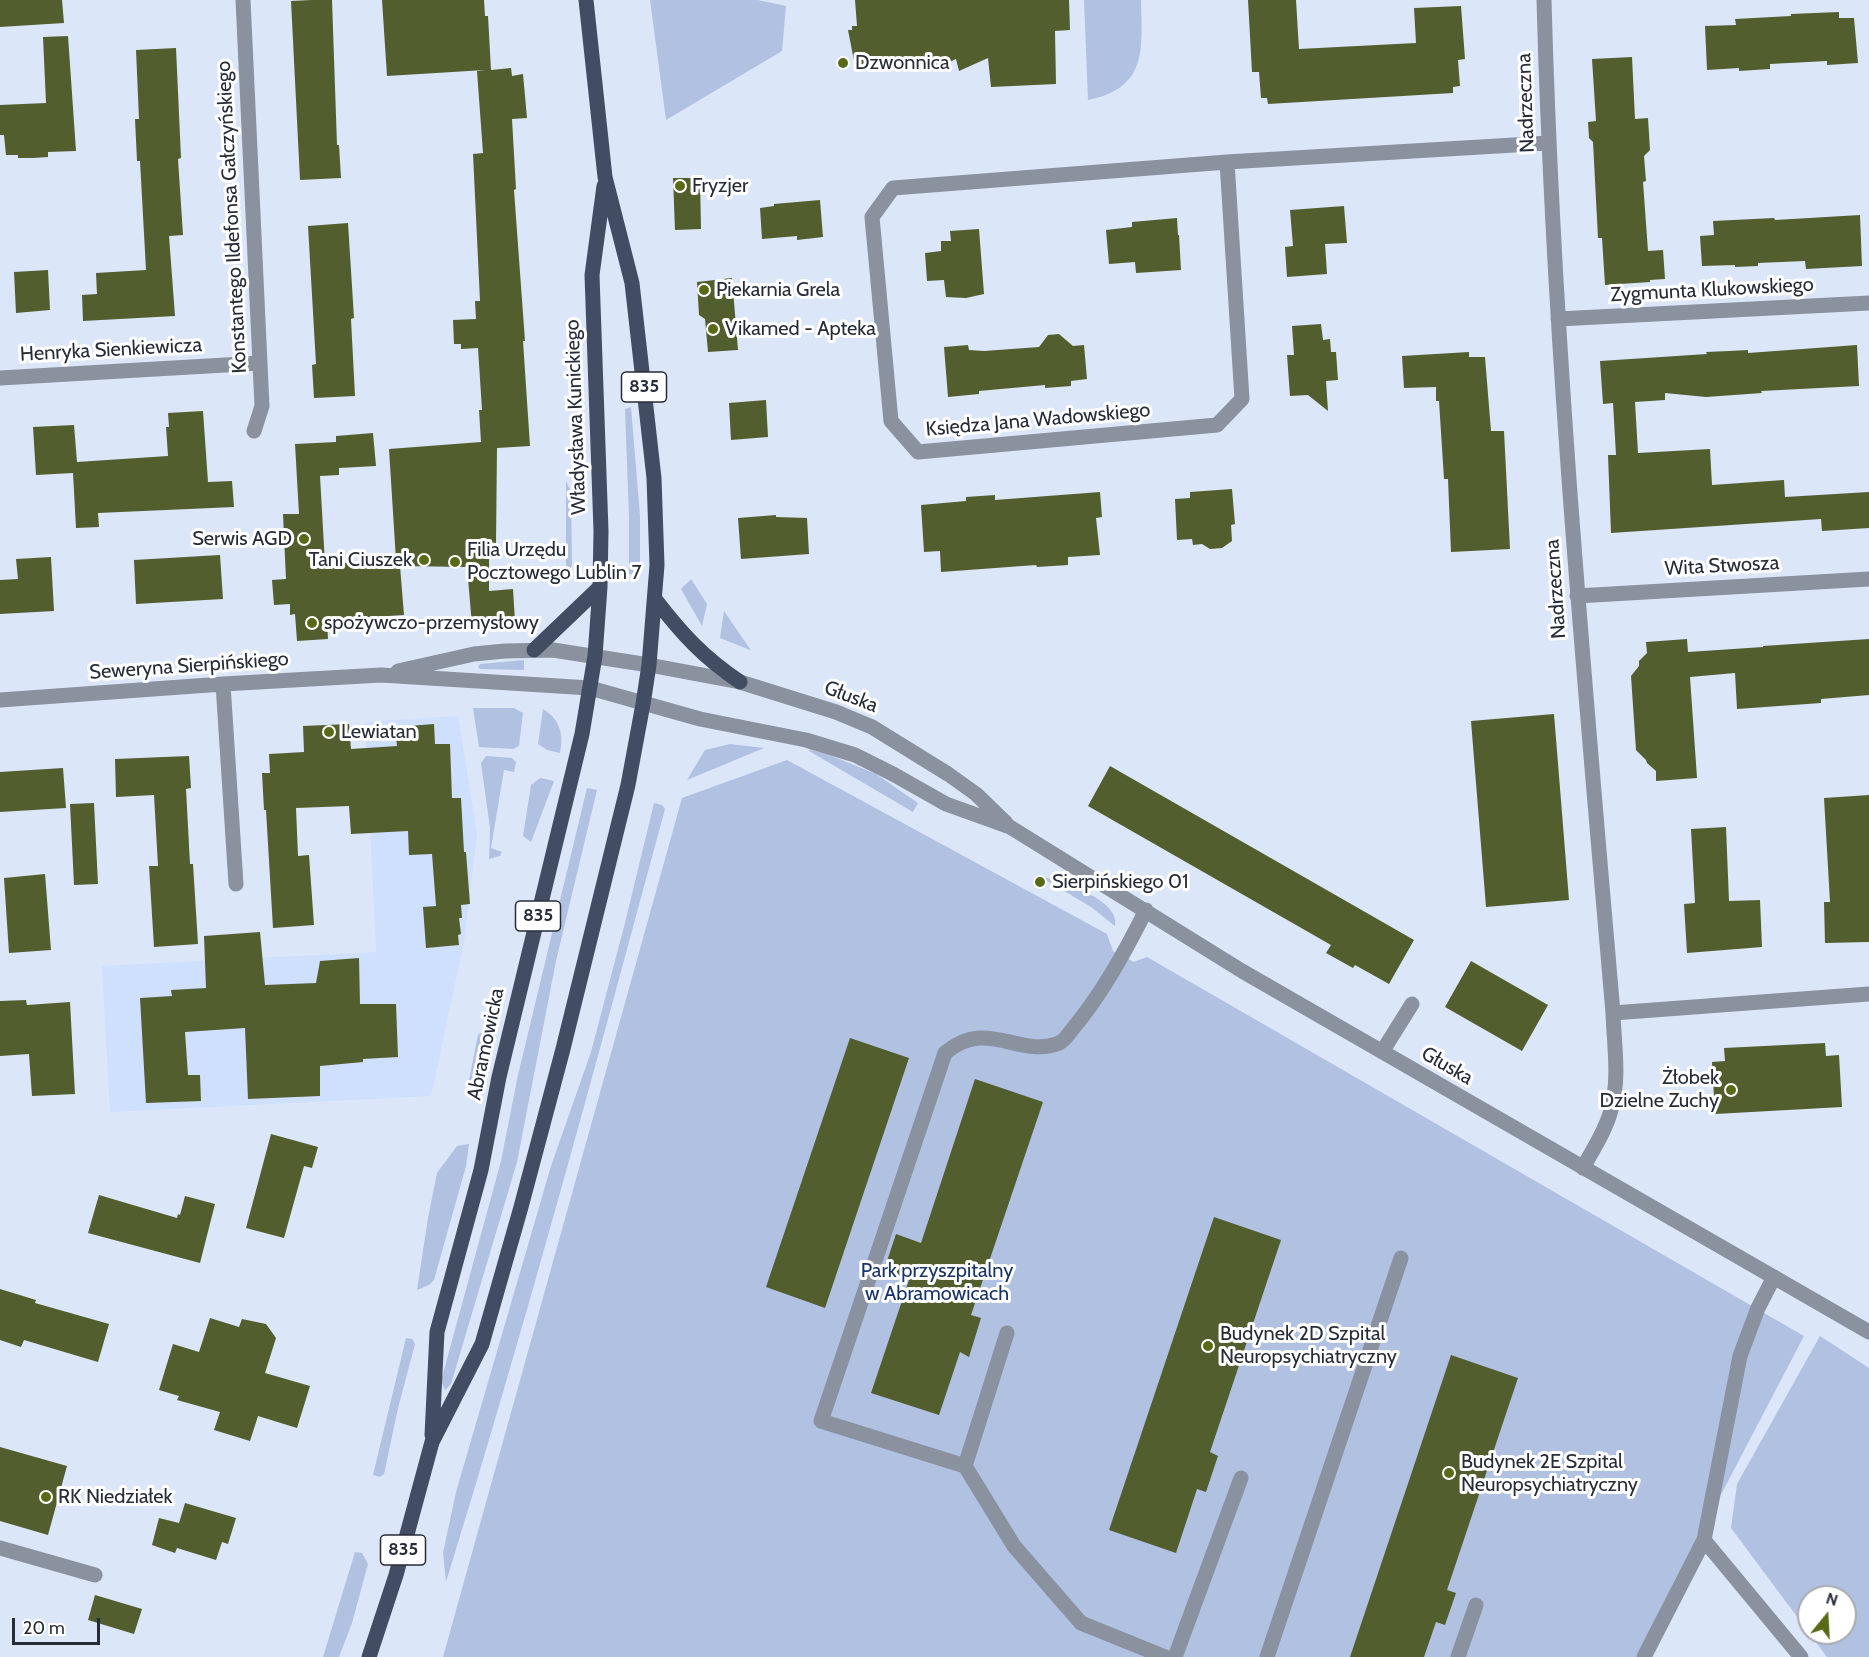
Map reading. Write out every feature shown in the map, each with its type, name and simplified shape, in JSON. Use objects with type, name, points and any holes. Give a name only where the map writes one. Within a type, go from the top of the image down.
[{"type":"main road","name":"Władysława Kunickiego","points":[[586,0],[605,177],[632,283],[654,478],[657,537],[655,599],[643,704]]},
{"type":"main road","name":"Władysława Kunickiego","points":[[595,656],[600,587],[600,496],[592,275],[605,177]]},
{"type":"main road","points":[[534,650],[600,587]]},
{"type":"main road","points":[[655,599],[707,658],[740,682]]},
{"type":"main road","name":"Abramowicka","points":[[432,1442],[437,1332],[481,1170],[499,1077],[575,764],[595,656]]},
{"type":"main road","name":"Abramowicka","points":[[369,1657],[396,1575],[432,1442],[482,1344],[518,1218],[596,918],[628,785],[643,704]]},
{"type":"street","name":"Konstantego Ildefonsa Gałczyńskiego","points":[[243,0],[262,406],[254,431]]},
{"type":"street","name":"Nadrzeczna","points":[[1544,0],[1548,143],[1558,319],[1577,597],[1613,1012],[1615,1075],[1612,1107],[1583,1168]]},
{"type":"street","name":"Księdza Jana Wadowskiego","points":[[1227,162],[1242,399],[1217,425],[918,452],[891,421],[872,216],[893,188],[1227,162],[1548,143]]},
{"type":"street","name":"Zygmunta Klukowskiego","points":[[1558,319],[1869,303]]},
{"type":"street","name":"Henryka Sienkiewicza","points":[[0,378],[260,363]]},
{"type":"street","name":"Wita Stwosza","points":[[1577,597],[1869,579]]},
{"type":"street","name":"Seweryna Sierpińskiego","points":[[381,675],[474,654],[534,650],[553,650],[649,665]]},
{"type":"street","name":"Głuska","points":[[649,665],[740,682],[836,712],[872,727],[976,794],[1010,827]]},
{"type":"street","name":"Seweryna Sierpińskiego","points":[[0,700],[381,675],[590,688],[643,704]]},
{"type":"street","points":[[223,684],[236,884]]},
{"type":"street","name":"Głuska","points":[[643,704],[700,719],[806,740],[855,755],[946,804],[1010,827],[1242,971],[1869,1332]]},
{"type":"street","points":[[1146,910],[1131,940],[1089,1009],[1061,1043],[1045,1047],[998,1038],[973,1038],[961,1042],[945,1053],[820,1421],[964,1466],[1014,1546],[1081,1623],[1165,1657]]},
{"type":"street","points":[[1613,1012],[1869,994]]},
{"type":"street","points":[[1382,1053],[1412,1004]]},
{"type":"street","points":[[1267,1657],[1401,1258]]},
{"type":"street","points":[[1644,1657],[1704,1540],[1740,1356],[1758,1308],[1774,1278]]},
{"type":"street","points":[[964,1466],[1007,1333]]},
{"type":"street","points":[[1175,1657],[1241,1478]]},
{"type":"street","points":[[1704,1540],[1801,1657]]},
{"type":"street","points":[[0,1548],[95,1575]]},
{"type":"street","points":[[1458,1657],[1476,1605]]},
{"type":"shaded area","points":[[458,716],[477,834],[464,942],[431,1096],[110,1112],[102,966],[376,952],[365,722]]},
{"type":"green space","points":[[650,0],[758,0],[786,6],[782,51],[666,120]]},
{"type":"green space","points":[[1084,0],[1141,0],[1142,35],[1137,64],[1131,76],[1122,86],[1108,94],[1088,100]]},
{"type":"green space","points":[[631,407],[640,516],[640,575],[629,574],[625,409]]},
{"type":"green space","points":[[566,481],[571,492],[572,565],[566,577]]},
{"type":"green space","points":[[691,579],[707,604],[702,626],[681,589]]},
{"type":"green space","points":[[724,611],[750,649],[750,650],[720,638]]},
{"type":"green space","points":[[524,660],[524,670],[480,669],[478,667],[480,664]]},
{"type":"green space","points":[[473,708],[514,708],[523,713],[519,746],[513,749],[479,747]]},
{"type":"green space","points":[[543,709],[549,713],[559,728],[560,753],[547,750],[538,744]]},
{"type":"green space","points":[[730,744],[764,748],[687,780],[705,750]]},
{"type":"green space","points":[[810,749],[876,774],[918,803],[913,812],[809,751]]},
{"type":"green space","points":[[486,756],[512,758],[516,762],[514,772],[504,770],[491,848],[502,852],[500,856],[489,859],[490,828],[481,763]]},
{"type":"green space","name":"Park przyszpitalny w Abramowicach","points":[[787,760],[1107,934],[1113,951],[1134,962],[1147,957],[1804,1336],[1636,1657],[443,1657],[682,798]]},
{"type":"green space","points":[[540,778],[554,781],[531,842],[523,836],[531,785]]},
{"type":"green space","points":[[587,788],[597,790],[556,961],[517,1162],[451,1384],[445,1390],[441,1381],[501,1161],[518,1075]]},
{"type":"green space","points":[[654,803],[662,805],[665,809],[532,1294],[446,1582],[443,1553],[456,1492],[551,1166],[591,1052]]},
{"type":"green space","points":[[1039,876],[1073,887],[1099,900],[1114,916],[1115,926],[1091,907]]},
{"type":"green space","points":[[484,1030],[480,1089],[473,1092],[467,1090],[478,1035]]},
{"type":"green space","points":[[469,1144],[466,1166],[434,1280],[417,1290],[437,1173],[457,1146]]},
{"type":"green space","points":[[1820,1336],[1869,1368],[1869,1657],[1827,1657],[1818,1645],[1857,1645],[1857,1585],[1797,1585],[1797,1617],[1731,1528],[1737,1484]]},
{"type":"green space","points":[[406,1338],[412,1339],[415,1344],[384,1474],[380,1477],[373,1475]]},
{"type":"green space","points":[[355,1552],[362,1553],[368,1564],[352,1623],[339,1657],[323,1657]]},
{"type":"building","points":[[0,0],[62,0],[64,23],[0,27]]},
{"type":"building","points":[[332,0],[337,145],[339,145],[341,178],[300,180],[291,1]]},
{"type":"building","points":[[382,0],[484,0],[485,16],[488,16],[491,70],[511,68],[512,76],[523,74],[527,118],[512,119],[516,189],[514,190],[530,446],[497,448],[496,543],[489,542],[489,591],[513,589],[515,621],[472,625],[467,567],[400,566],[404,615],[327,620],[328,639],[297,641],[295,614],[290,615],[290,604],[274,605],[272,580],[286,579],[283,514],[299,514],[295,444],[336,442],[336,436],[373,433],[376,466],[339,468],[339,475],[320,476],[325,564],[396,560],[389,449],[481,442],[479,410],[482,410],[478,348],[461,349],[461,344],[454,344],[453,320],[476,319],[475,301],[480,301],[473,154],[483,153],[477,71],[485,70],[387,76]]},
{"type":"building","points":[[855,0],[1069,0],[1070,30],[1055,31],[1056,84],[991,87],[988,58],[959,71],[956,59],[932,70],[928,61],[906,71],[902,61],[881,71],[878,67],[856,71],[848,30],[852,30],[852,26],[857,26]]},
{"type":"building","points":[[1248,0],[1296,0],[1299,49],[1416,43],[1414,8],[1461,6],[1465,59],[1458,60],[1460,86],[1453,87],[1453,93],[1268,104],[1267,98],[1261,98],[1259,72],[1252,72]]},
{"type":"building","points":[[1839,12],[1839,18],[1854,18],[1858,63],[1827,65],[1827,61],[1770,64],[1770,69],[1707,70],[1705,26],[1736,25],[1735,19]]},
{"type":"building","points":[[68,36],[76,151],[48,152],[48,157],[33,158],[6,155],[4,135],[0,135],[0,105],[46,103],[43,37]]},
{"type":"building","points":[[176,48],[181,158],[178,159],[183,235],[169,236],[175,316],[83,321],[82,295],[97,294],[96,273],[146,270],[140,161],[137,161],[135,119],[139,119],[136,50]]},
{"type":"building","points":[[1632,57],[1635,119],[1648,118],[1650,150],[1644,156],[1646,181],[1643,182],[1648,251],[1663,250],[1665,279],[1605,285],[1602,238],[1598,238],[1593,142],[1589,138],[1588,122],[1596,121],[1592,59]]},
{"type":"building","points":[[673,178],[700,178],[701,229],[675,230]]},
{"type":"building","points":[[820,200],[823,237],[797,240],[797,236],[762,239],[760,208],[774,206],[774,204]]},
{"type":"building","points":[[1344,206],[1347,243],[1325,244],[1327,274],[1287,277],[1285,247],[1293,246],[1290,210]]},
{"type":"building","points":[[1860,215],[1862,266],[1806,269],[1805,261],[1758,263],[1758,266],[1702,266],[1700,236],[1714,235],[1713,221]]},
{"type":"building","points":[[1177,218],[1181,270],[1136,273],[1135,262],[1109,264],[1106,230],[1132,227],[1132,222]]},
{"type":"building","points":[[348,223],[354,318],[351,319],[355,396],[314,398],[312,365],[316,364],[308,226]]},
{"type":"building","points":[[979,229],[984,294],[966,298],[946,297],[944,280],[927,281],[925,253],[941,251],[941,241],[951,241],[950,231]]},
{"type":"building","points":[[48,270],[50,310],[16,313],[14,272]]},
{"type":"building","points":[[732,278],[738,350],[708,352],[705,319],[699,315],[697,282]]},
{"type":"building","points":[[1321,324],[1323,340],[1330,339],[1331,352],[1336,352],[1338,380],[1326,381],[1328,411],[1308,395],[1290,396],[1287,355],[1294,355],[1292,326]]},
{"type":"building","points":[[1059,334],[1073,346],[1084,345],[1087,379],[1071,381],[1071,386],[1045,388],[1045,385],[979,391],[979,394],[948,397],[944,347],[968,345],[969,350],[984,351],[1039,347],[1048,335]]},
{"type":"building","points":[[1857,345],[1859,386],[1761,391],[1762,393],[1706,397],[1665,393],[1665,400],[1635,402],[1638,453],[1710,449],[1712,485],[1784,480],[1785,497],[1869,492],[1869,528],[1822,531],[1821,519],[1611,533],[1608,455],[1616,455],[1613,403],[1603,404],[1600,361],[1707,354],[1706,352],[1748,350],[1748,353]]},
{"type":"building","points":[[1469,352],[1469,357],[1485,357],[1491,431],[1504,431],[1510,549],[1451,552],[1448,479],[1444,479],[1436,387],[1404,388],[1402,356]]},
{"type":"building","points":[[766,400],[768,437],[731,440],[729,403]]},
{"type":"building","points":[[203,411],[208,482],[232,481],[234,507],[98,513],[99,527],[76,528],[73,473],[36,475],[33,427],[74,425],[77,462],[168,456],[166,427],[169,427],[168,413]]},
{"type":"building","points":[[1232,489],[1235,524],[1231,525],[1232,541],[1222,548],[1210,549],[1202,544],[1193,545],[1192,539],[1177,540],[1175,499],[1190,498],[1190,492]]},
{"type":"building","points":[[1100,492],[1102,517],[1096,518],[1100,555],[1068,557],[1068,565],[941,572],[940,551],[924,552],[921,505],[966,501],[966,497],[995,495],[995,500]]},
{"type":"building","points":[[776,515],[776,517],[807,518],[809,554],[741,559],[738,518]]},
{"type":"building","points":[[220,555],[223,599],[136,604],[134,560]]},
{"type":"building","points":[[51,557],[54,611],[0,614],[0,580],[18,579],[16,559]]},
{"type":"building","points":[[1687,639],[1688,652],[1869,639],[1869,695],[1821,699],[1821,703],[1737,709],[1735,673],[1690,677],[1697,778],[1656,781],[1656,771],[1636,750],[1631,676],[1639,666],[1639,661],[1647,653],[1646,642]]},
{"type":"building","points":[[1554,714],[1569,900],[1486,907],[1471,721]]},
{"type":"building","points":[[349,724],[351,749],[397,746],[395,727],[434,724],[435,744],[450,744],[452,798],[461,798],[470,904],[461,905],[459,945],[426,948],[423,907],[436,906],[432,854],[409,855],[408,831],[351,834],[349,806],[296,808],[298,856],[309,855],[314,925],[273,928],[262,773],[270,773],[269,754],[304,752],[303,726]]},
{"type":"building","points":[[189,756],[191,788],[186,789],[190,864],[193,864],[198,944],[154,947],[149,866],[158,866],[154,795],[116,797],[115,759]]},
{"type":"building","points":[[1110,766],[1414,940],[1389,984],[1355,965],[1353,968],[1326,953],[1331,945],[1088,806]]},
{"type":"building","points":[[63,768],[66,808],[0,812],[0,772]]},
{"type":"building","points":[[1869,795],[1869,942],[1825,943],[1824,902],[1830,902],[1824,798]]},
{"type":"building","points":[[94,803],[98,884],[74,885],[70,804]]},
{"type":"building","points":[[1726,827],[1729,901],[1760,900],[1762,947],[1687,953],[1684,904],[1695,903],[1691,829]]},
{"type":"building","points":[[45,874],[51,950],[9,953],[4,878]]},
{"type":"building","points":[[260,932],[265,985],[316,983],[320,961],[359,958],[360,1004],[396,1004],[398,1057],[363,1059],[363,1062],[320,1066],[320,1096],[248,1099],[245,1028],[185,1032],[188,1075],[200,1075],[201,1101],[146,1103],[140,998],[172,996],[171,990],[206,988],[204,936]]},
{"type":"building","points":[[1471,961],[1548,1005],[1522,1051],[1445,1007]]},
{"type":"building","points":[[26,1000],[27,1005],[70,1002],[75,1094],[32,1096],[29,1054],[0,1056],[0,1001]]},
{"type":"building","points":[[850,1038],[909,1058],[825,1308],[766,1287]]},
{"type":"building","points":[[1825,1043],[1826,1056],[1839,1055],[1842,1107],[1715,1114],[1712,1062],[1725,1061],[1724,1048]]},
{"type":"building","points":[[975,1079],[1043,1102],[971,1315],[981,1318],[969,1357],[960,1352],[939,1415],[871,1393],[909,1280],[884,1270],[896,1234],[921,1243]]},
{"type":"building","points":[[271,1134],[318,1147],[312,1168],[304,1166],[284,1238],[246,1228]]},
{"type":"building","points":[[99,1195],[177,1218],[185,1196],[215,1204],[200,1263],[88,1233]]},
{"type":"building","name":"Budynek 2D Szpital Neuropsychiatryczny","points":[[1214,1217],[1281,1240],[1210,1452],[1218,1456],[1206,1492],[1197,1489],[1176,1553],[1109,1530]]},
{"type":"building","points":[[0,1289],[36,1300],[35,1303],[109,1324],[98,1362],[24,1340],[21,1347],[0,1340]]},
{"type":"building","points":[[210,1318],[239,1327],[242,1319],[266,1324],[276,1338],[265,1373],[310,1386],[297,1428],[258,1416],[250,1441],[214,1430],[220,1412],[177,1400],[179,1396],[159,1390],[173,1344],[199,1352]]},
{"type":"building","name":"Budynek 2E Szpital Neuropsychiatryczny","points":[[1451,1355],[1518,1378],[1447,1590],[1456,1593],[1445,1625],[1436,1622],[1424,1657],[1350,1657]]},
{"type":"building","points":[[0,1447],[67,1466],[48,1535],[0,1521]]},
{"type":"building","points":[[185,1503],[236,1518],[228,1544],[222,1542],[216,1560],[177,1548],[175,1553],[152,1545],[159,1518],[179,1523]]},
{"type":"building","points":[[95,1595],[142,1609],[134,1634],[88,1620]]},
{"type":"place","name":"Dzwonnica","points":[[843,63]]},
{"type":"place","name":"Fryzjer","points":[[680,186]]},
{"type":"place","name":"Piekarnia Grela","points":[[704,290]]},
{"type":"place","name":"Vikamed - Apteka","points":[[713,329]]},
{"type":"place","name":"Serwis AGD","points":[[304,539]]},
{"type":"place","name":"Tani Ciuszek","points":[[424,560]]},
{"type":"place","name":"Filia Urzędu Pocztowego Lublin 7","points":[[455,562]]},
{"type":"place","name":"spożywczo-przemysłowy","points":[[312,623]]},
{"type":"place","name":"Lewiatan","points":[[329,732]]},
{"type":"place","name":"Sierpińskiego 01","points":[[1040,882]]},
{"type":"place","name":"Żłobek Dzielne Zuchy","points":[[1731,1090]]},
{"type":"place","name":"Budynek 2D Szpital Neuropsychiatryczny","points":[[1208,1346]]},
{"type":"place","name":"Budynek 2E Szpital Neuropsychiatryczny","points":[[1449,1473]]},
{"type":"place","name":"RK Niedziałek","points":[[46,1497]]}]
